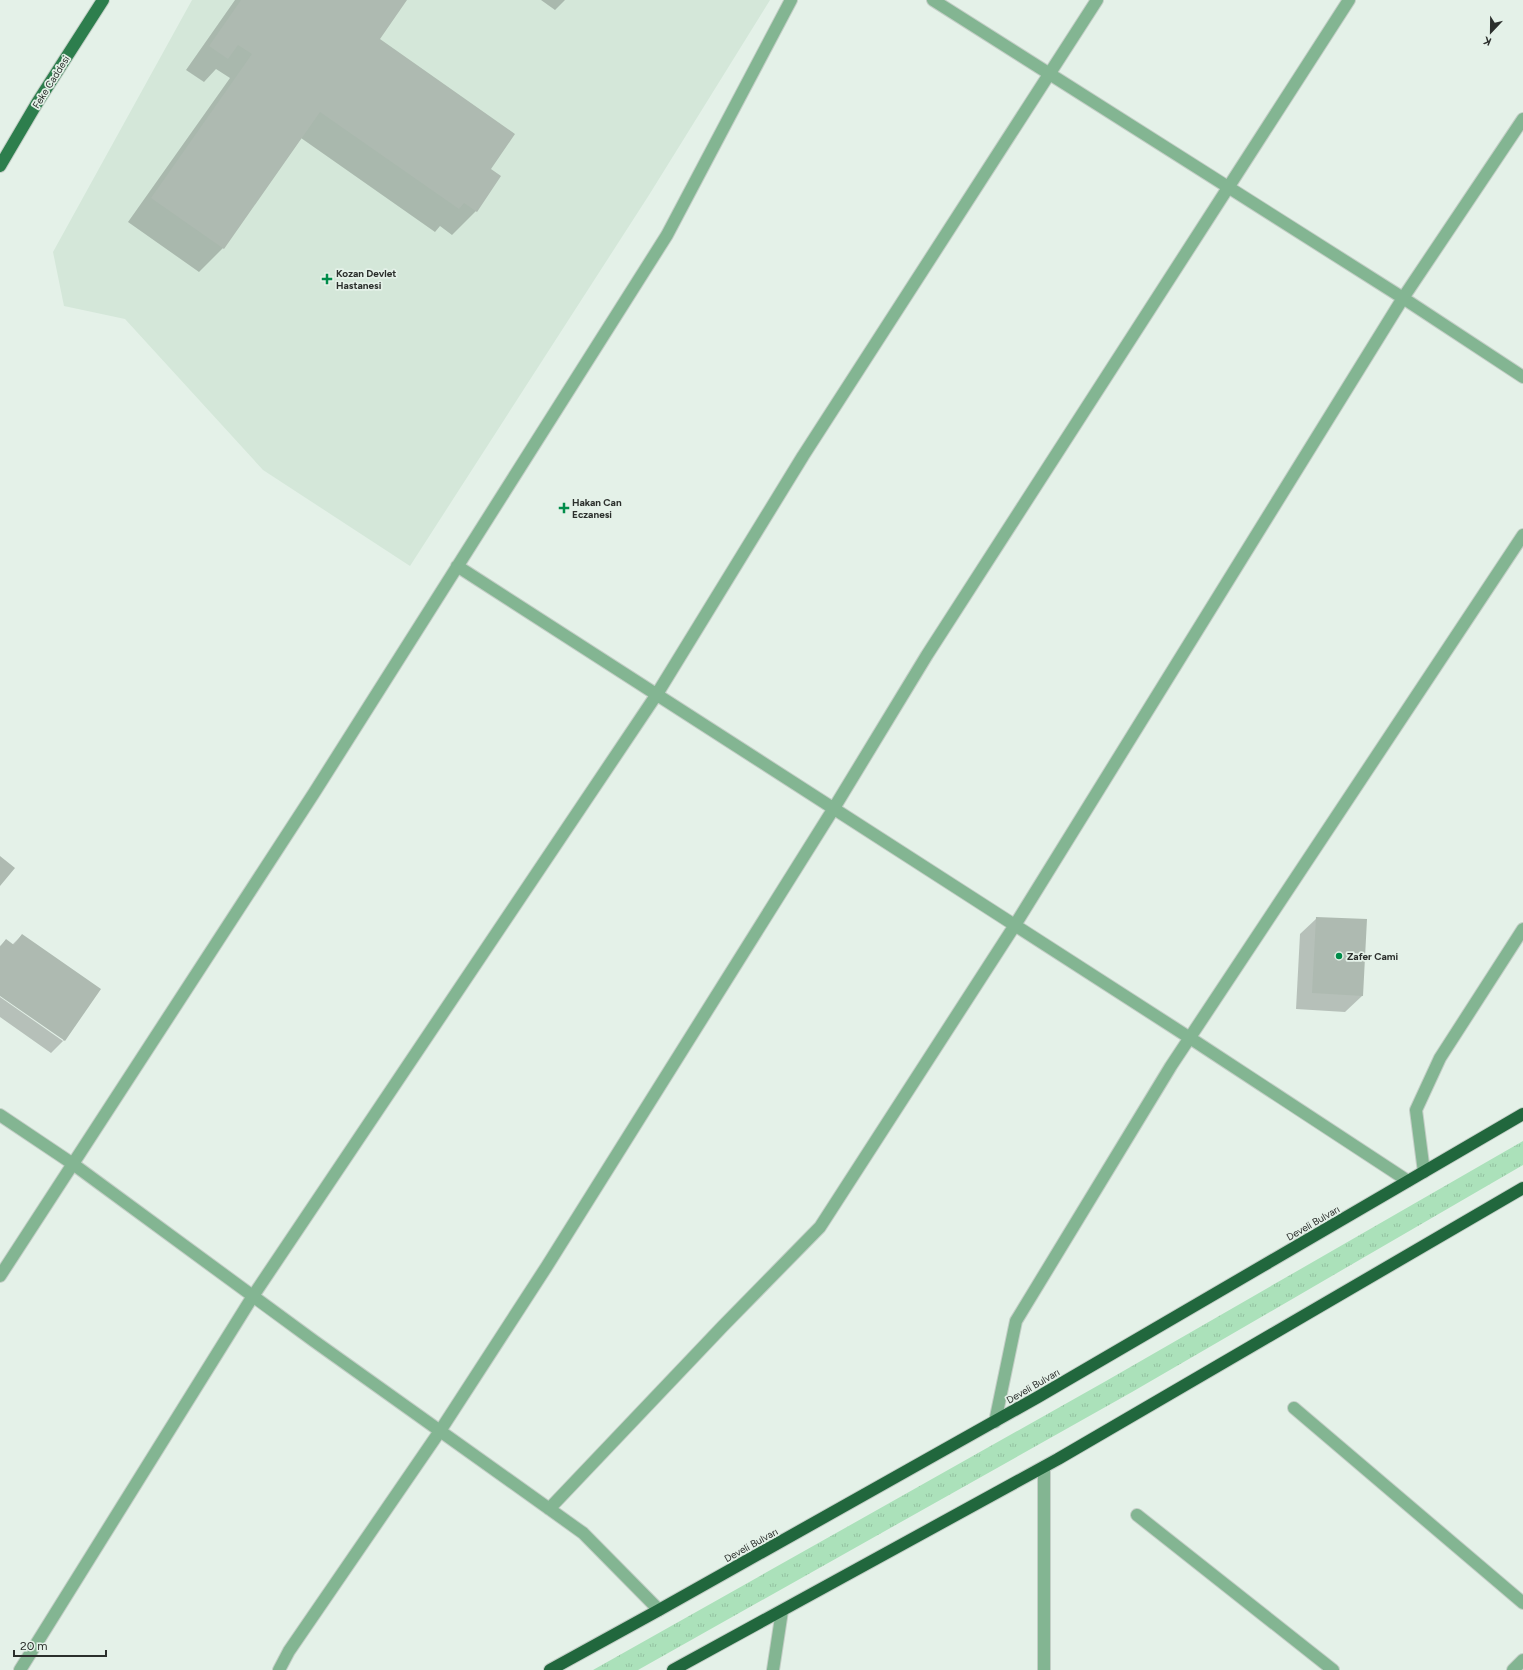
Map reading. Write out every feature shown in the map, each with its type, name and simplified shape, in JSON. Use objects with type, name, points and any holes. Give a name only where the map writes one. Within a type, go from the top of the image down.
[{"type":"highway","name":"Develi Bulvarı","points":[[550,1670],[995,1422],[1523,1114]]},
{"type":"highway","points":[[673,1670],[1044,1467],[1523,1188]]},
{"type":"main road","name":"Feke Caddesi","points":[[0,166],[37,103],[103,0]]},
{"type":"street","points":[[0,1276],[314,793],[667,235],[792,0]]},
{"type":"street","points":[[933,0],[1403,298],[1523,377]]},
{"type":"street","points":[[20,1670],[253,1296],[657,694],[803,456],[1097,0]]},
{"type":"street","points":[[278,1670],[289,1650],[440,1431],[547,1266],[834,808],[926,655],[1349,0]]},
{"type":"street","points":[[549,1509],[723,1326],[820,1227],[1015,925],[1403,298],[1523,119]]},
{"type":"street","points":[[995,1422],[1016,1321],[1171,1066],[1523,535]]},
{"type":"street","points":[[458,566],[1190,1038],[1408,1181]]},
{"type":"street","points":[[1424,1172],[1416,1110],[1440,1058],[1523,929]]},
{"type":"street","points":[[0,1116],[72,1164],[582,1533],[659,1610]]},
{"type":"street","points":[[1294,1408],[1523,1603]]},
{"type":"street","points":[[1044,1467],[1044,1670]]},
{"type":"street","points":[[1137,1515],[1333,1670]]},
{"type":"street","points":[[773,1670],[782,1611]]},
{"type":"street","points":[[1513,1670],[1523,1660]]},
{"type":"shaded area","name":"Kozan Devlet Hastanesi","points":[[192,0],[770,0],[649,195],[410,566],[263,470],[125,319],[64,306],[53,252]]},
{"type":"green space","points":[[1523,1141],[1523,1165],[1132,1392],[638,1670],[593,1670],[1106,1381]]},
{"type":"building","points":[[241,0],[407,0],[380,39],[515,134],[491,169],[501,176],[477,212],[464,203],[459,209],[320,112],[224,249],[151,198],[252,54],[238,45],[228,59],[209,46]]},
{"type":"building","points":[[0,856],[15,868],[0,886]]},
{"type":"building","name":"Zafer Cami","points":[[1316,917],[1367,919],[1363,996],[1312,993]]},
{"type":"building","points":[[22,934],[101,989],[65,1041],[0,996],[0,947],[6,939],[14,945]]},
{"type":"place","name":"Kozan Devlet Hastanesi","points":[[327,279]]},
{"type":"place","name":"Hakan Can Eczanesi","points":[[564,508]]},
{"type":"place","name":"Zafer Cami","points":[[1339,956]]}]
